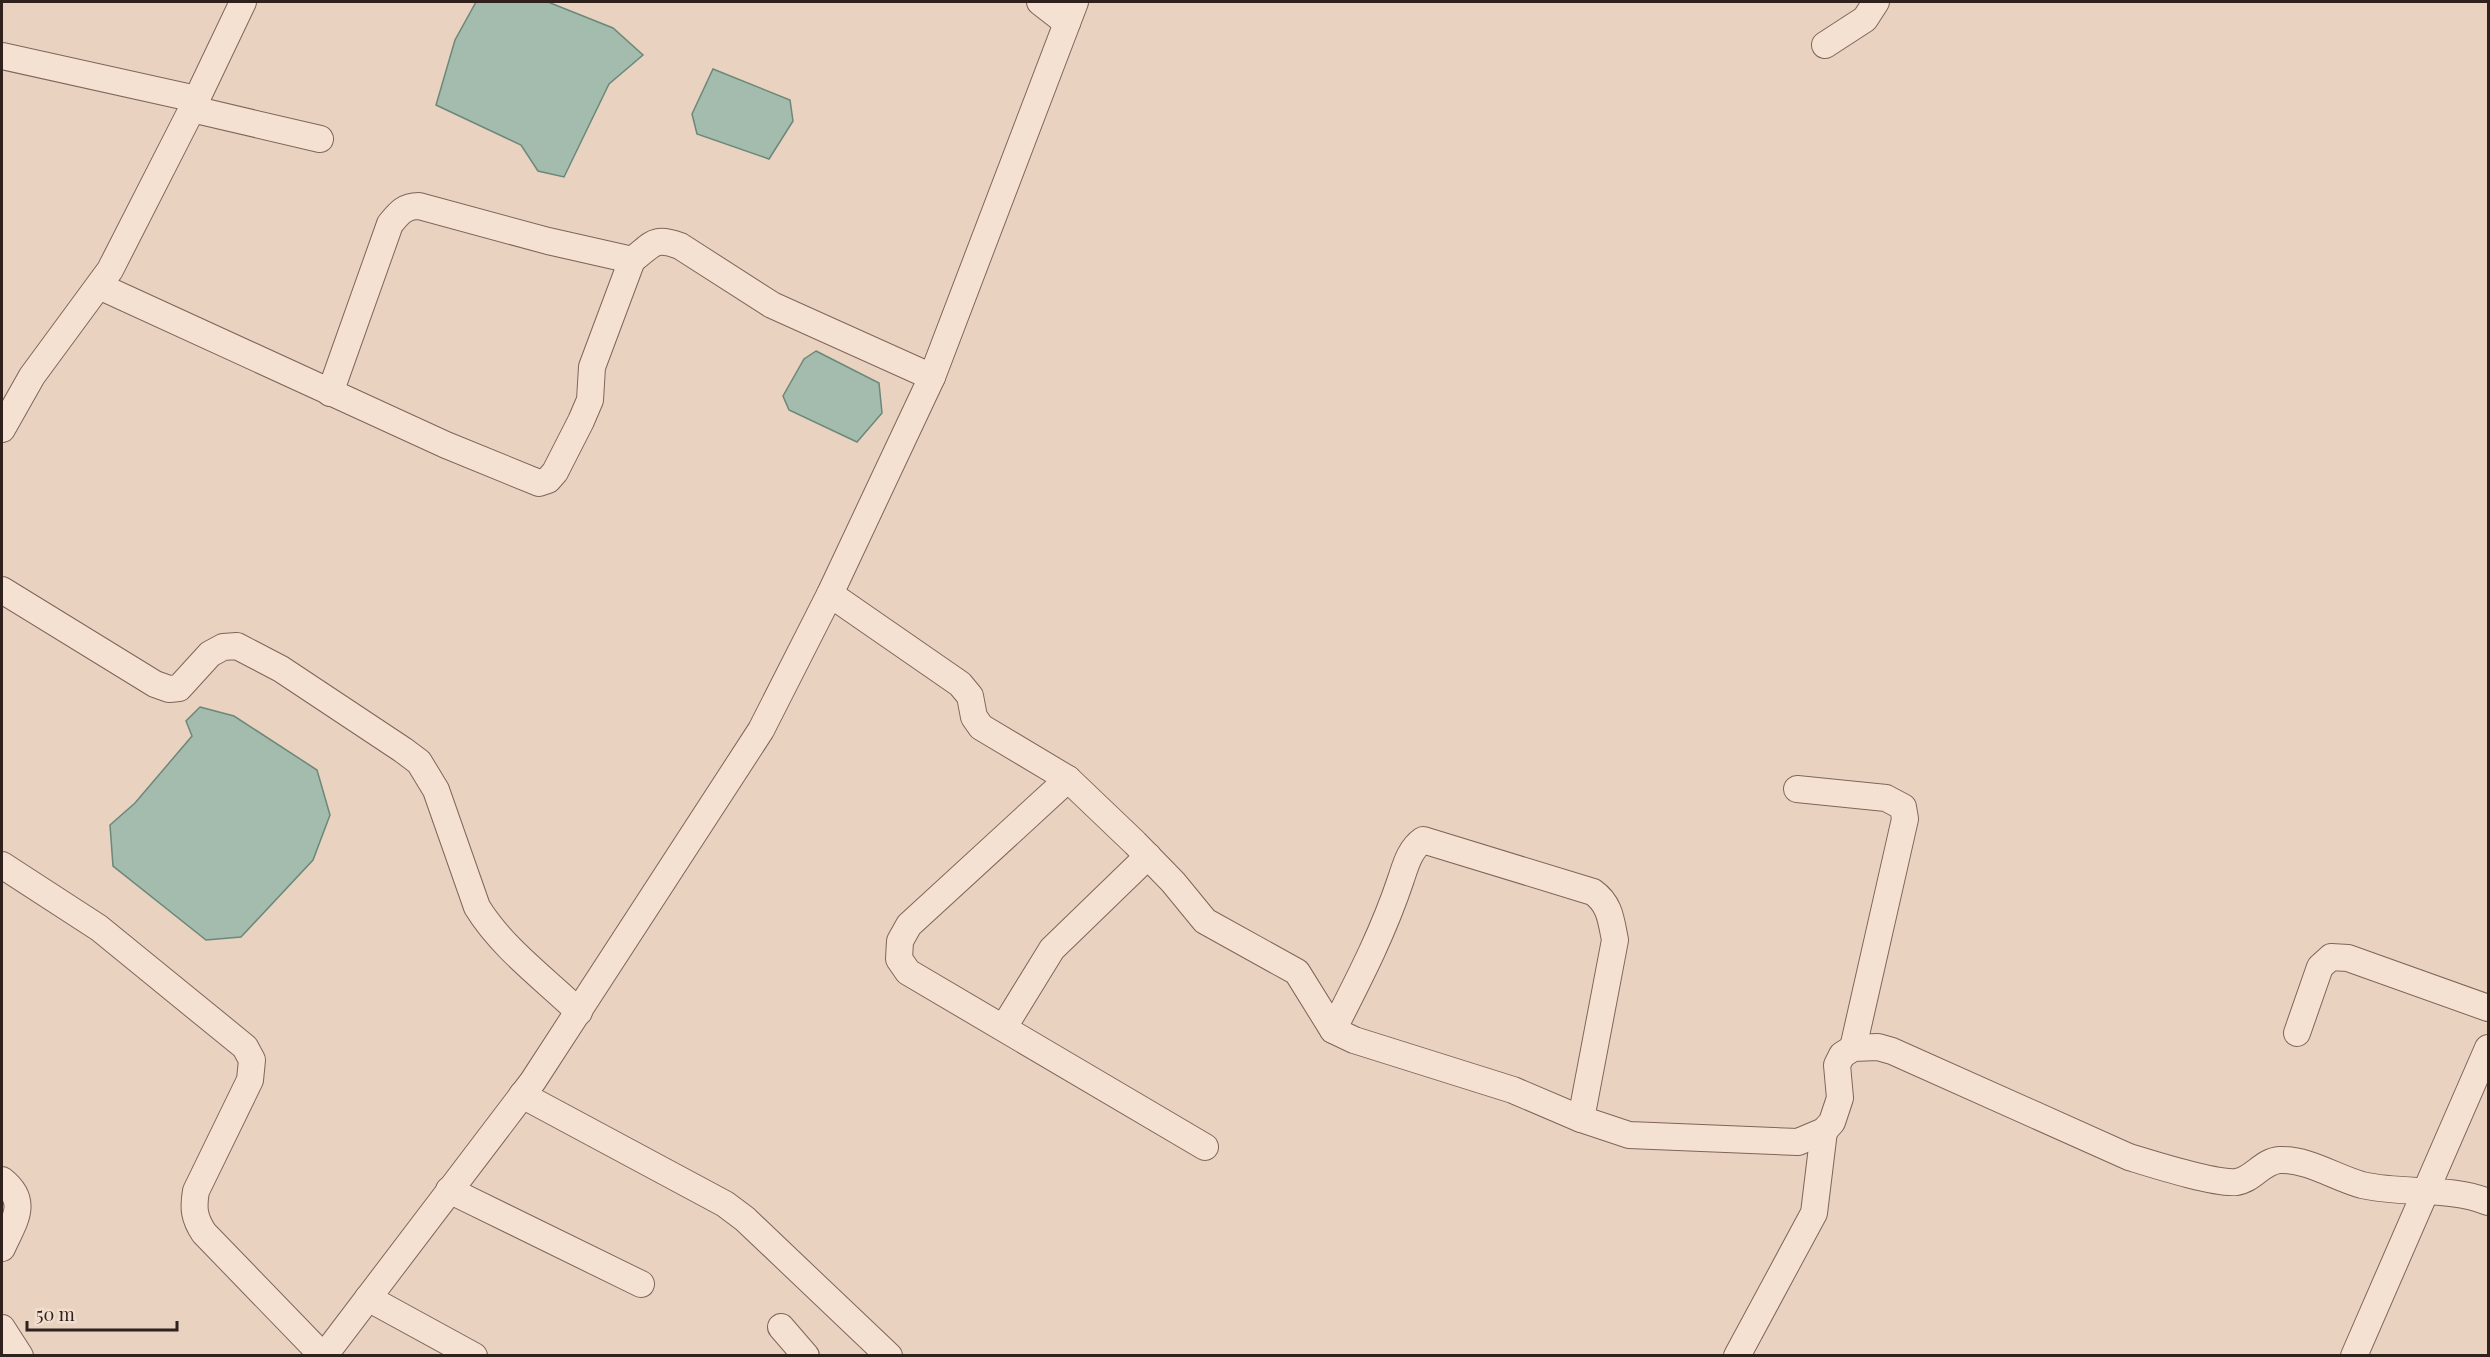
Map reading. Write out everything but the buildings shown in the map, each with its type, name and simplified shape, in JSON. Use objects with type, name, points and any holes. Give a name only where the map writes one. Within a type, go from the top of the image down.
[{"type":"street","points":[[2,429],[33,376],[99,286],[194,104],[243,2]]},
{"type":"street","points":[[2,865],[99,928],[246,1047],[252,1060],[250,1080],[196,1191],[194,1205],[196,1220],[204,1233],[323,1356],[522,1095],[579,1012],[761,730],[830,594],[932,377],[1071,12],[1040,2]]},
{"type":"street","points":[[1825,45],[1865,19],[1876,2]]},
{"type":"street","points":[[2,56],[194,104],[320,140]]},
{"type":"street","points":[[330,393],[390,224],[400,211],[408,206],[419,206],[548,241],[632,260]]},
{"type":"street","points":[[99,286],[330,393],[539,483],[548,480],[555,472],[590,400],[592,367],[632,260],[655,242],[668,242],[680,246],[772,305],[932,377]]},
{"type":"street","points":[[2,590],[155,684],[169,689],[179,688],[210,654],[223,647],[237,646],[281,669],[403,750],[418,762],[436,790],[477,908],[485,921],[579,1012]]},
{"type":"street","points":[[830,594],[960,684],[970,696],[974,717],[981,727],[1068,779],[1148,856],[1205,921],[1297,972],[1333,1030],[1354,1040],[1513,1090],[1581,1119],[1629,1135],[1798,1142],[1824,1131],[1832,1122],[1840,1098],[1837,1065],[1842,1055],[1853,1048],[1878,1047],[1892,1051],[2129,1157],[2150,1164],[2237,1182],[2249,1177],[2263,1165],[2277,1160],[2294,1161],[2361,1184],[2380,1188],[2458,1193],[2488,1202]]},
{"type":"street","points":[[1068,779],[909,925],[900,941],[898,959],[908,972],[1205,1147]]},
{"type":"street","points":[[1797,789],[1886,798],[1903,807],[1905,819],[1853,1048]]},
{"type":"street","points":[[1333,1030],[1375,948],[1407,861],[1415,846],[1423,840],[1593,892],[1603,899],[1610,912],[1615,940],[1581,1119]]},
{"type":"street","points":[[1004,1027],[1052,949],[1148,856]]},
{"type":"street","points":[[2297,1033],[2320,967],[2331,957],[2348,958],[2488,1008]]},
{"type":"street","points":[[2354,1356],[2488,1048]]},
{"type":"street","points":[[522,1095],[725,1204],[745,1219],[889,1356]]},
{"type":"street","points":[[1737,1356],[1815,1213],[1824,1131]]},
{"type":"street","points":[[2,1180],[12,1188],[18,1201],[16,1218],[2,1248]]},
{"type":"street","points":[[449,1190],[641,1284]]},
{"type":"street","points":[[368,1298],[474,1356]]},
{"type":"street","points":[[781,1327],[806,1356]]},
{"type":"street","points":[[2,1328],[20,1356]]},
{"type":"shaded area","points":[[476,2],[548,2],[613,28],[643,55],[609,84],[564,177],[538,171],[521,145],[436,105],[455,40]]},
{"type":"shaded area","points":[[713,69],[790,100],[793,121],[769,159],[697,134],[692,114]]},
{"type":"shaded area","points":[[816,351],[879,383],[882,413],[857,442],[789,410],[783,396],[804,359]]},
{"type":"shaded area","points":[[200,707],[234,716],[317,770],[330,815],[313,860],[241,937],[206,940],[113,866],[110,825],[135,803],[192,736],[186,721]]}]
